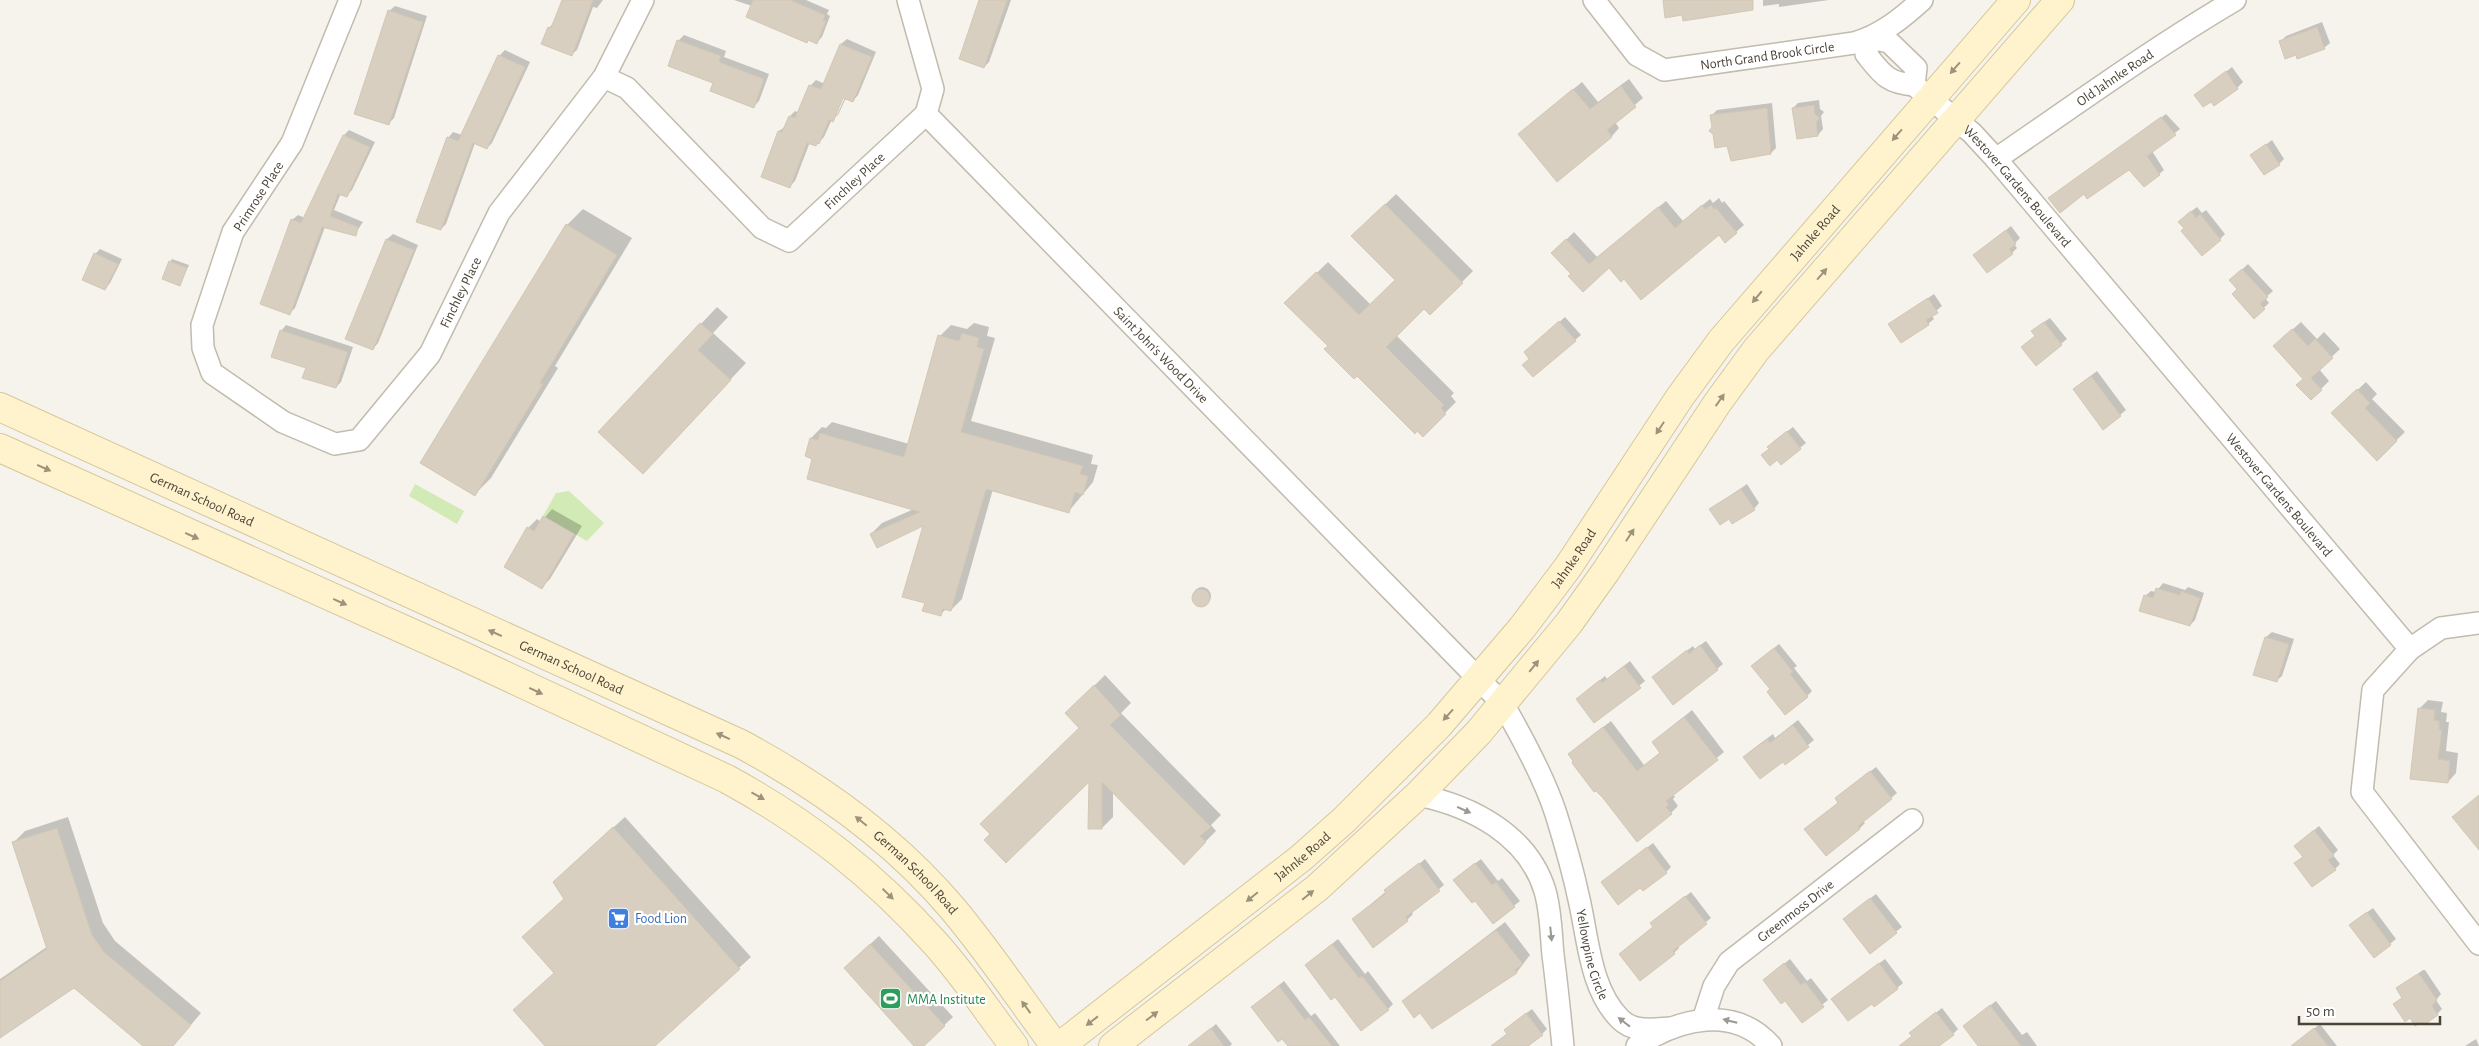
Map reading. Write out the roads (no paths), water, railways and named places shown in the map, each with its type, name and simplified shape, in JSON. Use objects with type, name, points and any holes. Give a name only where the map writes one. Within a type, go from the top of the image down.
[{"type":"main road","name":"Jahnke Road","points":[[1060,1046],[1243,905],[1337,826],[1433,732],[1480,679],[1568,568],[1680,397],[1721,341],[1922,91],[2016,0]]},
{"type":"main road","points":[[1114,1046],[1318,888],[1418,795],[1503,704],[1569,622],[1606,570],[1736,376],[2060,0]]},
{"type":"main road","name":"German School Road","points":[[0,407],[741,744],[800,777],[882,838],[931,884],[954,910],[1055,1046]]},
{"type":"main road","points":[[0,448],[463,656],[727,779],[763,799],[792,817],[846,856],[898,903],[937,945],[1014,1046]]},
{"type":"street","name":"Primrose Place","points":[[283,422],[212,373],[203,348],[202,325],[233,232],[292,143],[350,0]]},
{"type":"street","name":"Finchley Place","points":[[283,422],[335,444],[359,440],[430,354],[499,213],[604,77],[643,0]]},
{"type":"street","points":[[908,0],[932,89],[926,114]]},
{"type":"street","name":"North Grand Brook Circle","points":[[1594,0],[1637,55],[1664,70],[1840,47],[1871,38],[1900,20],[1922,0]]},
{"type":"street","name":"Old Jahnke Road","points":[[1996,159],[2139,61],[2235,0]]},
{"type":"street","points":[[1871,38],[1866,54],[1879,71],[1895,84],[1922,91]]},
{"type":"street","name":"Finchley Place","points":[[604,77],[627,88],[762,228],[789,241],[926,114]]},
{"type":"street","name":"Westover Gardens Boulevard","points":[[1922,91],[1972,133],[1996,159],[2410,649]]},
{"type":"street","name":"Saint John's Wood Drive","points":[[926,114],[1444,645],[1480,679]]},
{"type":"street","points":[[2479,623],[2441,628],[2410,649],[2373,690],[2362,792],[2479,944]]},
{"type":"street","name":"Yellowpine Circle","points":[[1480,679],[1503,704],[1548,795],[1562,833],[1594,970],[1610,1005],[1622,1021],[1630,1026],[1649,1030],[1671,1028],[1717,1018],[1738,1023],[1759,1034],[1771,1046]]},
{"type":"street","name":"Yellowpine Circle","points":[[1418,795],[1483,818],[1506,833],[1524,851],[1534,867],[1542,882],[1548,908],[1563,1046]]},
{"type":"street","name":"Greenmoss Drive","points":[[1703,1020],[1714,986],[1729,962],[1912,820]]},
{"type":"street","name":"Yellowpine Circle","points":[[1548,908],[1558,876],[1562,833]]},
{"type":"street","name":"Yellowpine Circle","points":[[1637,1046],[1671,1028]]},
{"type":"place","name":"Food Lion","points":[[619,918]]},
{"type":"place","name":"MMA Institute","points":[[891,999]]}]
